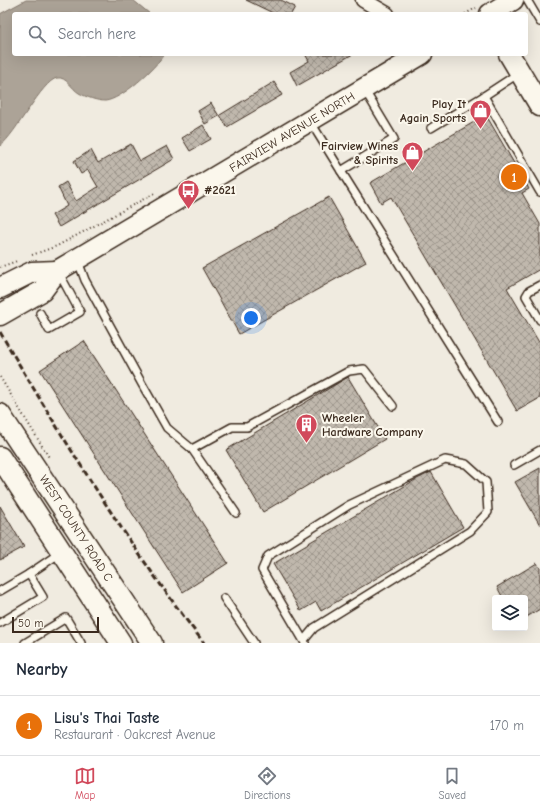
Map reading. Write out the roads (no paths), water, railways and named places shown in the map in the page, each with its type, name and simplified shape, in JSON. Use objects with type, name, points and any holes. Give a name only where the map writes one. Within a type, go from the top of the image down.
[{"type":"street","points":[[363,0],[384,12]]},
{"type":"street","points":[[493,12],[513,0]]},
{"type":"street","name":"FAIRVIEW AVENUE NORTH","points":[[0,315],[42,291],[58,271],[77,259],[417,56]]},
{"type":"street","points":[[510,56],[540,106]]},
{"type":"street","points":[[0,288],[32,272],[58,271]]},
{"type":"street","name":"WEST COUNTY ROAD C","points":[[0,414],[152,643]]},
{"type":"street","name":"WEST COUNTY ROAD C","points":[[0,457],[121,643]]},
{"type":"lane","points":[[527,0],[540,22]]},
{"type":"lane","points":[[430,128],[484,96],[520,72]]},
{"type":"lane","points":[[341,171],[394,139],[364,89]]},
{"type":"lane","points":[[484,96],[540,192]]},
{"type":"lane","points":[[310,121],[498,422]]},
{"type":"lane","points":[[77,259],[85,280],[168,428],[192,449],[236,513]]},
{"type":"lane","points":[[40,313],[49,330],[80,312],[58,271]]},
{"type":"lane","points":[[540,285],[529,291],[526,296],[540,320]]},
{"type":"lane","points":[[192,449],[232,427],[247,427],[349,371],[364,368],[393,406]]},
{"type":"lane","points":[[514,465],[540,450]]},
{"type":"lane","points":[[445,460],[466,464],[486,482],[488,512],[470,531],[314,628],[305,642],[262,570],[268,556],[349,505],[445,460]]},
{"type":"lane","points":[[0,592],[62,552]]},
{"type":"lane","points":[[0,623],[43,597],[29,574]]},
{"type":"lane","points":[[224,598],[254,643]]},
{"type":"lane","points":[[25,643],[66,618],[81,643]]},
{"type":"railway","points":[[0,332],[97,491],[149,568],[204,643]]},
{"type":"place","name":"Play It Again Sports","points":[[481,130]]},
{"type":"place","name":"Fairview Wines & Spirits","points":[[413,172]]},
{"type":"place","name":"Lisu's Thai Taste","points":[[514,177]]},
{"type":"place","name":"#2621","points":[[189,210]]},
{"type":"place","name":"Wheeler Hardware Company","points":[[306,444]]}]
